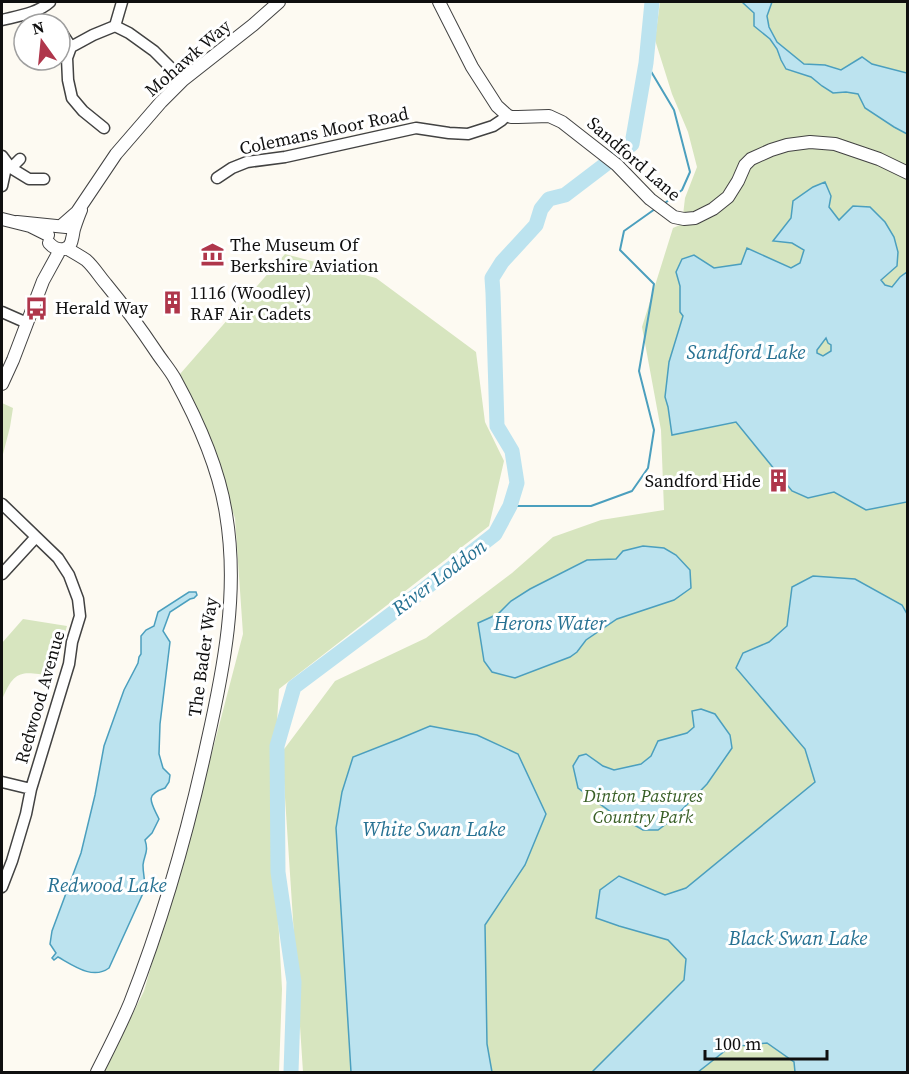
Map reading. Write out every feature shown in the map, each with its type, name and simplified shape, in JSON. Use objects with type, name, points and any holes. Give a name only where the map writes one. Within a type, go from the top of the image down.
[{"type":"street","points":[[2,20],[25,14],[50,2]]},
{"type":"street","points":[[115,26],[122,2]]},
{"type":"street","name":"Mohawk Way","points":[[2,384],[61,238],[116,154],[183,80],[279,2]]},
{"type":"street","points":[[439,2],[472,67],[497,106],[507,115]]},
{"type":"street","points":[[72,46],[115,26],[154,51],[183,80]]},
{"type":"street","points":[[68,72],[72,98],[86,107],[104,128]]},
{"type":"street","name":"Sandford Lane","points":[[507,115],[511,117],[549,116],[562,122],[617,165],[650,199],[674,217],[691,219],[707,213],[728,197],[750,159],[787,145],[810,142],[835,144],[879,159],[908,173]]},
{"type":"street","name":"Colemans Moor Road","points":[[217,178],[232,168],[248,162],[285,157],[416,128],[468,135],[493,126],[507,115]]},
{"type":"street","points":[[6,162],[20,159]]},
{"type":"street","points":[[6,162],[29,179],[44,178]]},
{"type":"street","points":[[2,186],[6,162]]},
{"type":"street","name":"The Bader Way","points":[[2,219],[30,226],[61,238],[92,266],[131,314],[175,378],[210,453],[221,490],[229,537],[231,586],[228,633],[200,776],[159,923],[129,1005],[97,1072]]},
{"type":"street","points":[[2,312],[27,323]]},
{"type":"street","name":"Redwood Avenue","points":[[2,504],[58,558],[69,574],[78,599],[80,616],[72,642],[69,664],[31,789],[26,814],[2,887]]},
{"type":"street","points":[[2,574],[36,537]]},
{"type":"street","points":[[2,782],[31,789]]},
{"type":"green space","name":"Dinton Pastures Country Park","points":[[660,2],[907,2],[907,1072],[303,1072],[282,752],[335,681],[426,638],[512,573],[553,537],[601,520],[664,510],[661,430],[642,327],[673,228],[682,224],[685,198],[697,167],[688,132],[672,94],[655,40]]},
{"type":"green space","points":[[285,254],[376,278],[476,352],[485,422],[504,461],[489,526],[279,689],[272,806],[282,989],[279,1072],[104,1072],[144,991],[204,783],[243,634],[235,518],[180,374]]},
{"type":"green space","points":[[2,403],[13,408],[2,458]]},
{"type":"green space","points":[[23,619],[67,626],[52,676],[21,674],[11,682],[2,700],[2,643]]},
{"type":"water","points":[[742,2],[772,2],[767,16],[769,27],[777,42],[804,64],[825,65],[841,70],[862,57],[872,64],[907,73],[907,134],[865,108],[858,94],[833,93],[811,77],[786,69],[770,39],[754,26],[754,13]]},
{"type":"water","name":"Sandford Lake","points":[[825,182],[831,196],[829,207],[839,220],[853,206],[870,207],[885,222],[894,237],[898,252],[897,266],[881,280],[885,285],[892,287],[907,272],[907,502],[866,510],[834,492],[808,498],[792,491],[736,422],[672,435],[665,397],[669,362],[683,316],[680,312],[680,286],[676,272],[682,259],[694,255],[714,268],[741,264],[747,248],[791,268],[800,263],[804,250],[792,243],[773,241],[791,218],[793,201],[813,187]],"holes":[[[826,338],[831,345],[831,351],[823,356],[817,353]]]},
{"type":"water","name":"Herons Water","points":[[643,546],[664,548],[676,555],[690,570],[691,588],[674,600],[617,619],[586,640],[570,657],[515,678],[492,672],[484,661],[478,623],[498,614],[511,601],[530,589],[587,560],[616,559],[623,551]]},
{"type":"water","name":"Black Swan Lake","points":[[813,576],[855,579],[902,605],[907,614],[907,1072],[795,1072],[794,1062],[767,1043],[730,1047],[698,1072],[592,1072],[684,980],[686,959],[668,940],[596,918],[600,890],[619,876],[665,895],[686,888],[815,782],[805,749],[736,668],[743,653],[769,642],[787,626],[792,587]]},
{"type":"water","name":"Redwood Lake","points":[[189,592],[196,592],[197,595],[170,612],[163,631],[170,642],[160,724],[159,754],[163,768],[170,775],[165,788],[154,793],[151,800],[159,819],[152,833],[145,840],[147,848],[143,865],[144,891],[109,968],[97,973],[90,972],[77,968],[58,957],[54,960],[52,958],[56,953],[50,944],[52,931],[81,853],[104,746],[124,690],[138,663],[141,654],[141,636],[154,626],[158,612]]},
{"type":"water","points":[[701,709],[715,714],[730,735],[732,748],[707,784],[674,818],[658,830],[643,830],[611,812],[578,788],[573,766],[579,756],[586,754],[603,766],[614,770],[641,764],[651,756],[658,741],[687,733],[694,727],[692,711]]},
{"type":"water","name":"White Swan Lake","points":[[430,726],[477,735],[518,754],[546,814],[525,865],[485,925],[487,1044],[492,1072],[351,1072],[336,828],[342,792],[353,757]]},
{"type":"waterway","name":"River Loddon","points":[[291,1072],[294,982],[278,872],[277,746],[294,687],[495,534],[510,506],[517,483],[512,451],[497,426],[492,278],[502,262],[536,225],[541,209],[549,199],[565,195],[632,144],[646,63],[652,2]]},
{"type":"waterway","points":[[646,63],[674,110],[690,172],[682,190],[665,203]]},
{"type":"waterway","points":[[510,506],[591,506],[632,491],[648,468],[654,430],[639,371],[654,284],[620,250],[624,231],[655,209]]},
{"type":"place","name":"The Museum Of Berkshire Aviation","points":[[212,255]]},
{"type":"place","name":"1116 (Woodley) RAF Air Cadets","points":[[172,303]]},
{"type":"place","name":"Herald Way","points":[[37,308]]},
{"type":"place","name":"Sandford Hide","points":[[779,481]]}]
